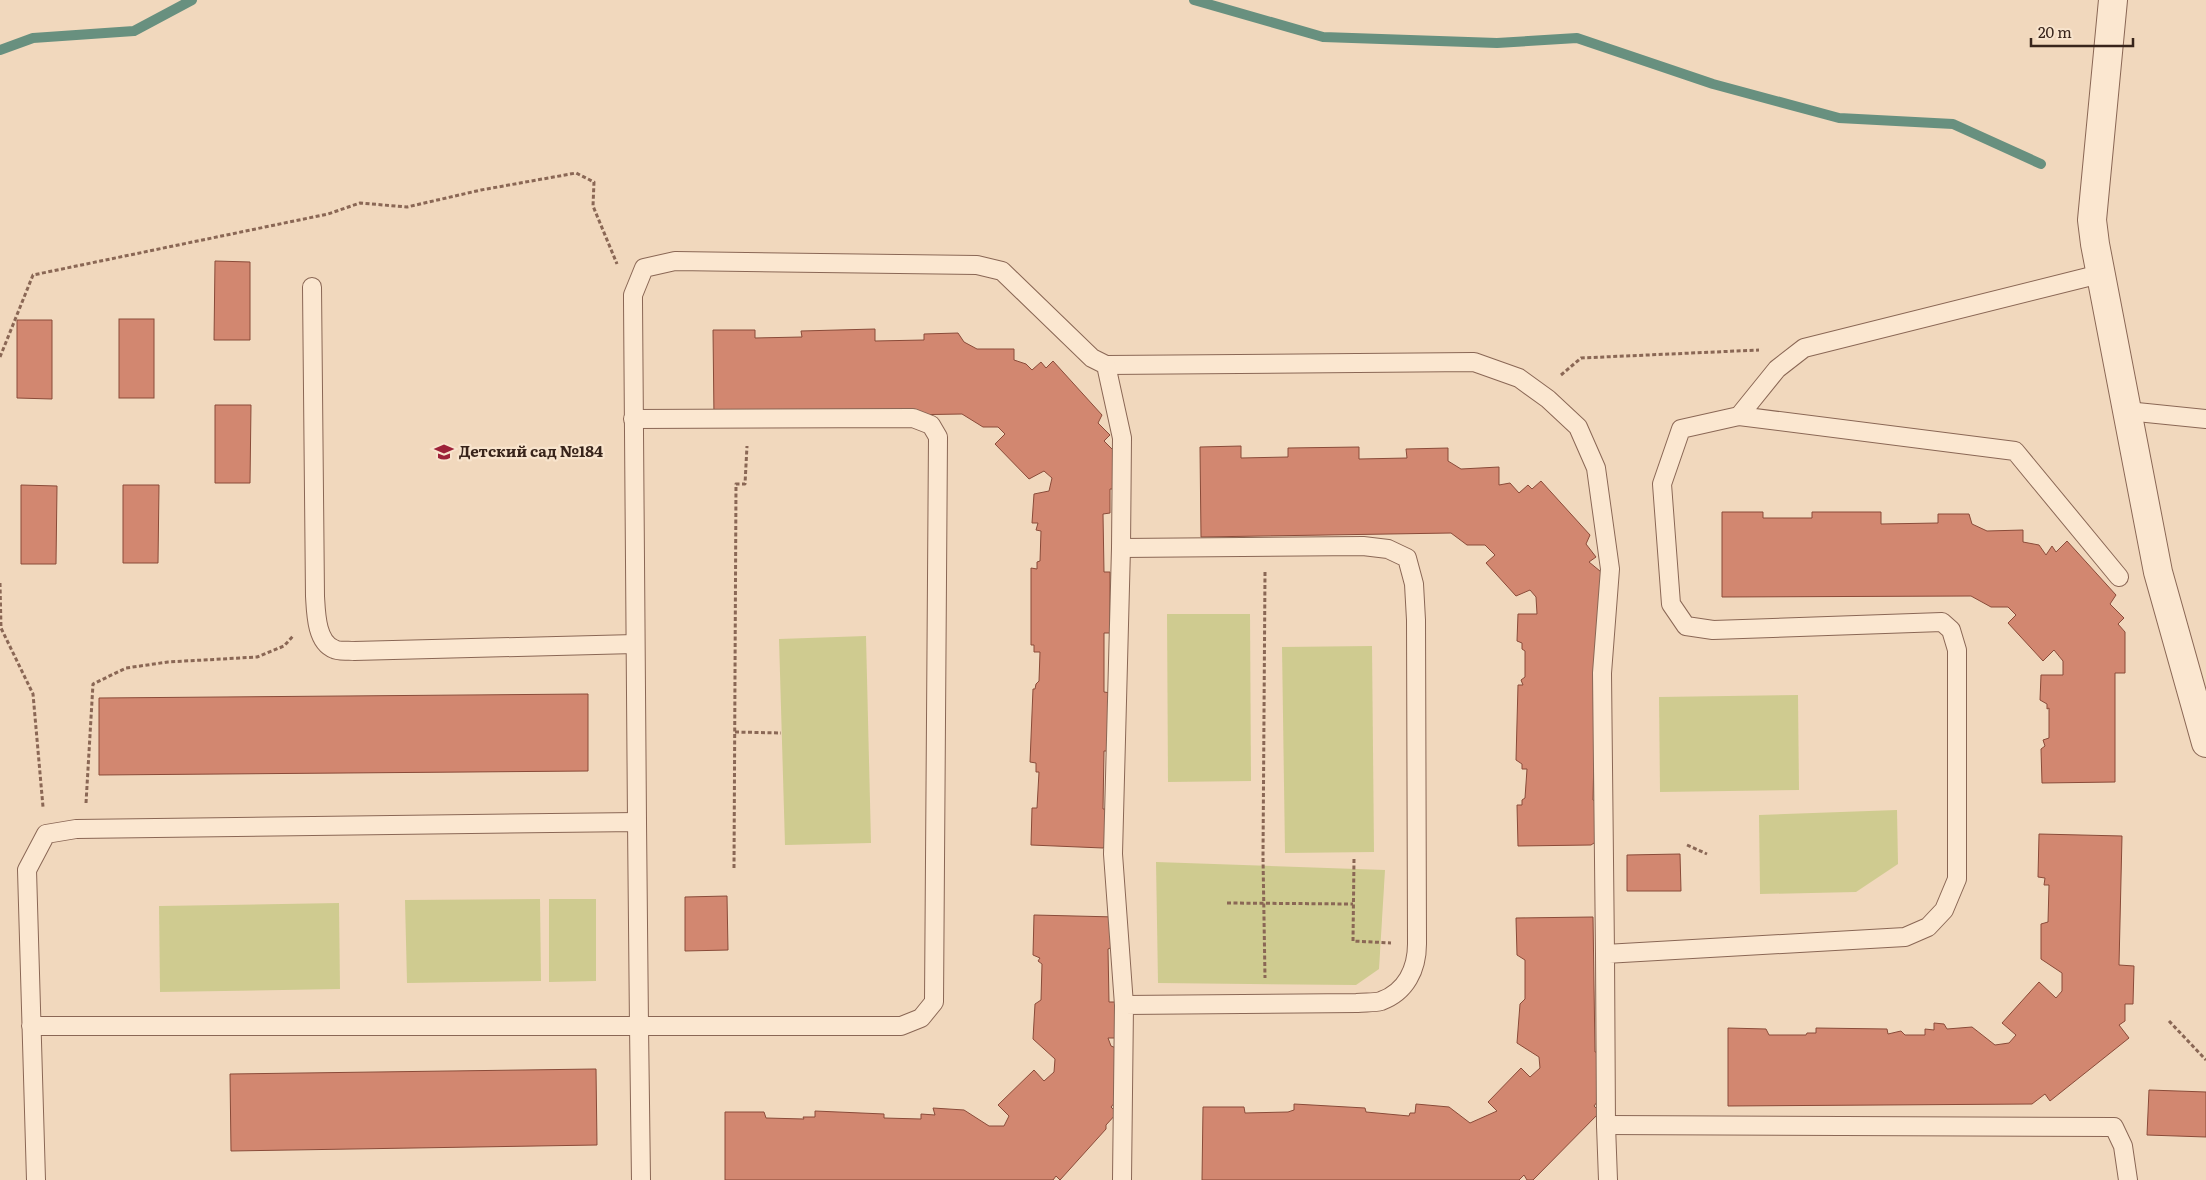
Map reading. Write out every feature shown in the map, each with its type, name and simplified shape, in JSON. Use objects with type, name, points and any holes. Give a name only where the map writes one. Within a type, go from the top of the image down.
[{"type":"street","points":[[2113,0],[2092,220],[2100,274],[2158,572],[2206,742]]},
{"type":"lane","points":[[641,1180],[633,295],[644,268],[675,261],[977,265],[1002,271],[1092,358],[1106,365],[1474,362],[1519,378],[1540,393],[1578,427],[1596,468],[1610,569],[1602,673],[1608,1180]]},
{"type":"lane","points":[[1739,416],[1777,369],[1804,348],[2100,274]]},
{"type":"lane","points":[[312,287],[315,596],[316,616],[325,644],[335,650],[354,651],[636,644]]},
{"type":"lane","points":[[1106,365],[1122,438],[1121,548],[1112,854],[1124,1005],[1122,1180]]},
{"type":"lane","points":[[2127,411],[2206,419]]},
{"type":"lane","points":[[1605,954],[1905,936],[1928,927],[1944,910],[1956,879],[1957,650],[1951,630],[1942,622],[1713,630],[1686,626],[1671,604],[1662,484],[1681,429],[1739,416],[2015,451],[2119,578]]},
{"type":"lane","points":[[31,1026],[902,1026],[921,1018],[934,1002],[938,437],[931,425],[913,418],[633,419]]},
{"type":"lane","points":[[1121,548],[1362,546],[1388,549],[1407,558],[1414,584],[1416,620],[1417,961],[1405,985],[1381,1001],[1124,1005]]},
{"type":"lane","points":[[36,1180],[26,870],[46,834],[85,829],[637,822]]},
{"type":"lane","points":[[1606,1124],[2114,1127],[2123,1146],[2128,1180]]},
{"type":"path","points":[[0,356],[33,274],[328,214],[360,203],[407,207],[481,190],[576,173],[594,182],[593,206],[633,301]]},
{"type":"path","points":[[1540,393],[1581,358],[1804,348]]},
{"type":"path","points":[[734,868],[736,484],[745,484],[748,419]]},
{"type":"path","points":[[1265,547],[1264,902],[1266,1004]]},
{"type":"path","points":[[0,583],[1,628],[33,694],[46,834]]},
{"type":"path","points":[[85,829],[93,684],[126,668],[168,662],[258,657],[284,646],[297,631],[325,644]]},
{"type":"path","points":[[735,732],[781,733]]},
{"type":"path","points":[[1687,845],[1707,854]]},
{"type":"path","points":[[1354,859],[1353,941],[1417,944]]},
{"type":"path","points":[[1227,903],[1354,904]]},
{"type":"path","points":[[2169,1021],[2206,1060]]},
{"type":"shaded area","points":[[1167,614],[1250,614],[1251,781],[1168,782]]},
{"type":"shaded area","points":[[866,636],[871,843],[785,845],[779,639]]},
{"type":"shaded area","points":[[1372,646],[1374,852],[1285,853],[1282,647]]},
{"type":"shaded area","points":[[1798,695],[1799,790],[1660,792],[1659,697]]},
{"type":"shaded area","points":[[1897,810],[1898,864],[1856,892],[1760,894],[1759,815]]},
{"type":"shaded area","points":[[1156,862],[1385,870],[1379,969],[1356,985],[1158,983]]},
{"type":"shaded area","points":[[540,899],[541,981],[407,983],[405,900]]},
{"type":"shaded area","points":[[549,899],[596,899],[596,981],[549,982]]},
{"type":"shaded area","points":[[339,903],[340,989],[160,992],[159,906]]},
{"type":"building","points":[[215,261],[250,262],[250,340],[214,340]]},
{"type":"building","points":[[119,319],[154,319],[154,398],[119,398]]},
{"type":"building","points":[[17,320],[52,320],[52,399],[17,398]]},
{"type":"building","points":[[875,329],[875,341],[924,340],[924,334],[958,333],[964,342],[977,349],[1014,349],[1014,360],[1026,364],[1032,370],[1041,362],[1046,368],[1053,361],[1102,415],[1098,423],[1110,435],[1104,441],[1114,451],[1118,489],[1110,489],[1110,513],[1103,514],[1104,572],[1110,572],[1110,633],[1104,633],[1104,692],[1111,693],[1111,751],[1104,751],[1103,809],[1110,809],[1109,841],[1103,848],[1031,845],[1032,808],[1037,808],[1039,772],[1036,772],[1036,763],[1030,762],[1033,689],[1035,689],[1039,681],[1040,652],[1034,652],[1034,645],[1031,645],[1031,568],[1037,569],[1037,562],[1040,561],[1041,531],[1036,530],[1038,523],[1032,523],[1034,494],[1049,491],[1052,478],[1044,471],[1029,479],[995,444],[1005,434],[998,427],[983,427],[962,414],[714,418],[713,330],[755,330],[755,338],[802,337],[801,331]]},
{"type":"building","points":[[215,405],[251,405],[250,483],[215,483]]},
{"type":"building","points":[[1241,446],[1241,458],[1288,457],[1288,448],[1359,447],[1359,459],[1407,458],[1406,449],[1448,448],[1448,461],[1461,469],[1499,467],[1499,485],[1510,483],[1519,493],[1528,485],[1532,489],[1541,481],[1590,535],[1586,544],[1596,557],[1589,562],[1606,576],[1598,637],[1596,637],[1595,685],[1600,756],[1594,756],[1593,800],[1599,803],[1597,841],[1591,845],[1518,846],[1517,805],[1522,805],[1522,800],[1525,798],[1527,769],[1522,769],[1522,764],[1516,760],[1518,685],[1523,685],[1521,680],[1525,677],[1525,651],[1522,649],[1522,643],[1517,641],[1518,614],[1537,614],[1536,597],[1530,590],[1516,596],[1486,563],[1495,555],[1485,545],[1467,545],[1451,533],[1201,537],[1200,447]]},
{"type":"building","points":[[21,485],[57,486],[56,564],[21,564]]},
{"type":"building","points":[[123,485],[159,485],[158,563],[123,563]]},
{"type":"building","points":[[1722,512],[1763,512],[1763,518],[1812,518],[1812,512],[1881,512],[1881,524],[1938,523],[1938,514],[1969,514],[1972,524],[1987,531],[2023,530],[2023,542],[2039,545],[2046,555],[2052,546],[2056,552],[2067,541],[2116,595],[2110,604],[2124,618],[2118,624],[2125,632],[2125,673],[2115,673],[2115,782],[2042,783],[2041,749],[2045,746],[2043,740],[2049,738],[2049,708],[2047,709],[2047,704],[2040,700],[2041,675],[2063,675],[2063,661],[2054,650],[2043,661],[2008,623],[2016,615],[2008,607],[1991,607],[1971,596],[1722,597]]},
{"type":"building","points":[[588,694],[588,771],[99,775],[99,698]]},
{"type":"building","points":[[2039,834],[2122,836],[2119,965],[2134,966],[2133,1004],[2125,1004],[2125,1021],[2119,1025],[2129,1038],[2050,1101],[2045,1094],[2032,1104],[1728,1106],[1728,1028],[1766,1029],[1769,1035],[1806,1035],[1807,1033],[1816,1033],[1816,1028],[1887,1029],[1888,1034],[1901,1031],[1905,1035],[1925,1035],[1925,1029],[1934,1030],[1934,1023],[1944,1024],[1947,1029],[1972,1027],[1995,1045],[2009,1043],[2016,1035],[2002,1023],[2039,982],[2056,998],[2062,991],[2062,973],[2041,959],[2041,924],[2048,922],[2049,885],[2044,885],[2045,878],[2038,877]]},
{"type":"building","points":[[1680,854],[1681,891],[1627,891],[1627,855]]},
{"type":"building","points":[[727,896],[728,950],[685,951],[685,897]]},
{"type":"building","points":[[1034,915],[1116,917],[1115,946],[1108,949],[1109,1002],[1116,1002],[1116,1038],[1108,1038],[1111,1046],[1121,1050],[1117,1100],[1111,1107],[1117,1113],[1106,1125],[1106,1129],[1060,1180],[1056,1176],[1053,1180],[725,1180],[725,1112],[764,1112],[766,1118],[804,1119],[803,1117],[815,1117],[815,1111],[884,1114],[884,1118],[921,1119],[921,1114],[935,1115],[933,1108],[964,1110],[989,1126],[1004,1126],[1009,1116],[998,1105],[1034,1070],[1044,1081],[1054,1072],[1055,1059],[1033,1039],[1035,1004],[1041,1000],[1042,964],[1038,961],[1040,958],[1033,955]]},
{"type":"building","points":[[1593,917],[1595,1052],[1601,1052],[1601,1097],[1594,1106],[1600,1112],[1533,1180],[1527,1180],[1524,1175],[1519,1180],[1202,1180],[1203,1107],[1244,1107],[1245,1113],[1288,1112],[1294,1110],[1294,1104],[1365,1108],[1366,1112],[1409,1116],[1410,1113],[1415,1113],[1416,1104],[1449,1107],[1470,1123],[1497,1111],[1488,1102],[1521,1068],[1530,1077],[1540,1068],[1539,1057],[1517,1043],[1520,1004],[1525,999],[1525,960],[1517,955],[1516,918]]},
{"type":"building","points":[[596,1069],[597,1145],[231,1151],[230,1074]]},
{"type":"building","points":[[2149,1090],[2206,1092],[2206,1137],[2147,1135]]},
{"type":"waterway","points":[[0,50],[33,38],[134,31],[192,0]]},
{"type":"waterway","points":[[1194,0],[1323,37],[1497,43],[1577,38],[1713,84],[1839,118],[1953,124],[2041,164]]},
{"type":"place","name":"Детский сад №184","points":[[444,452]]}]
